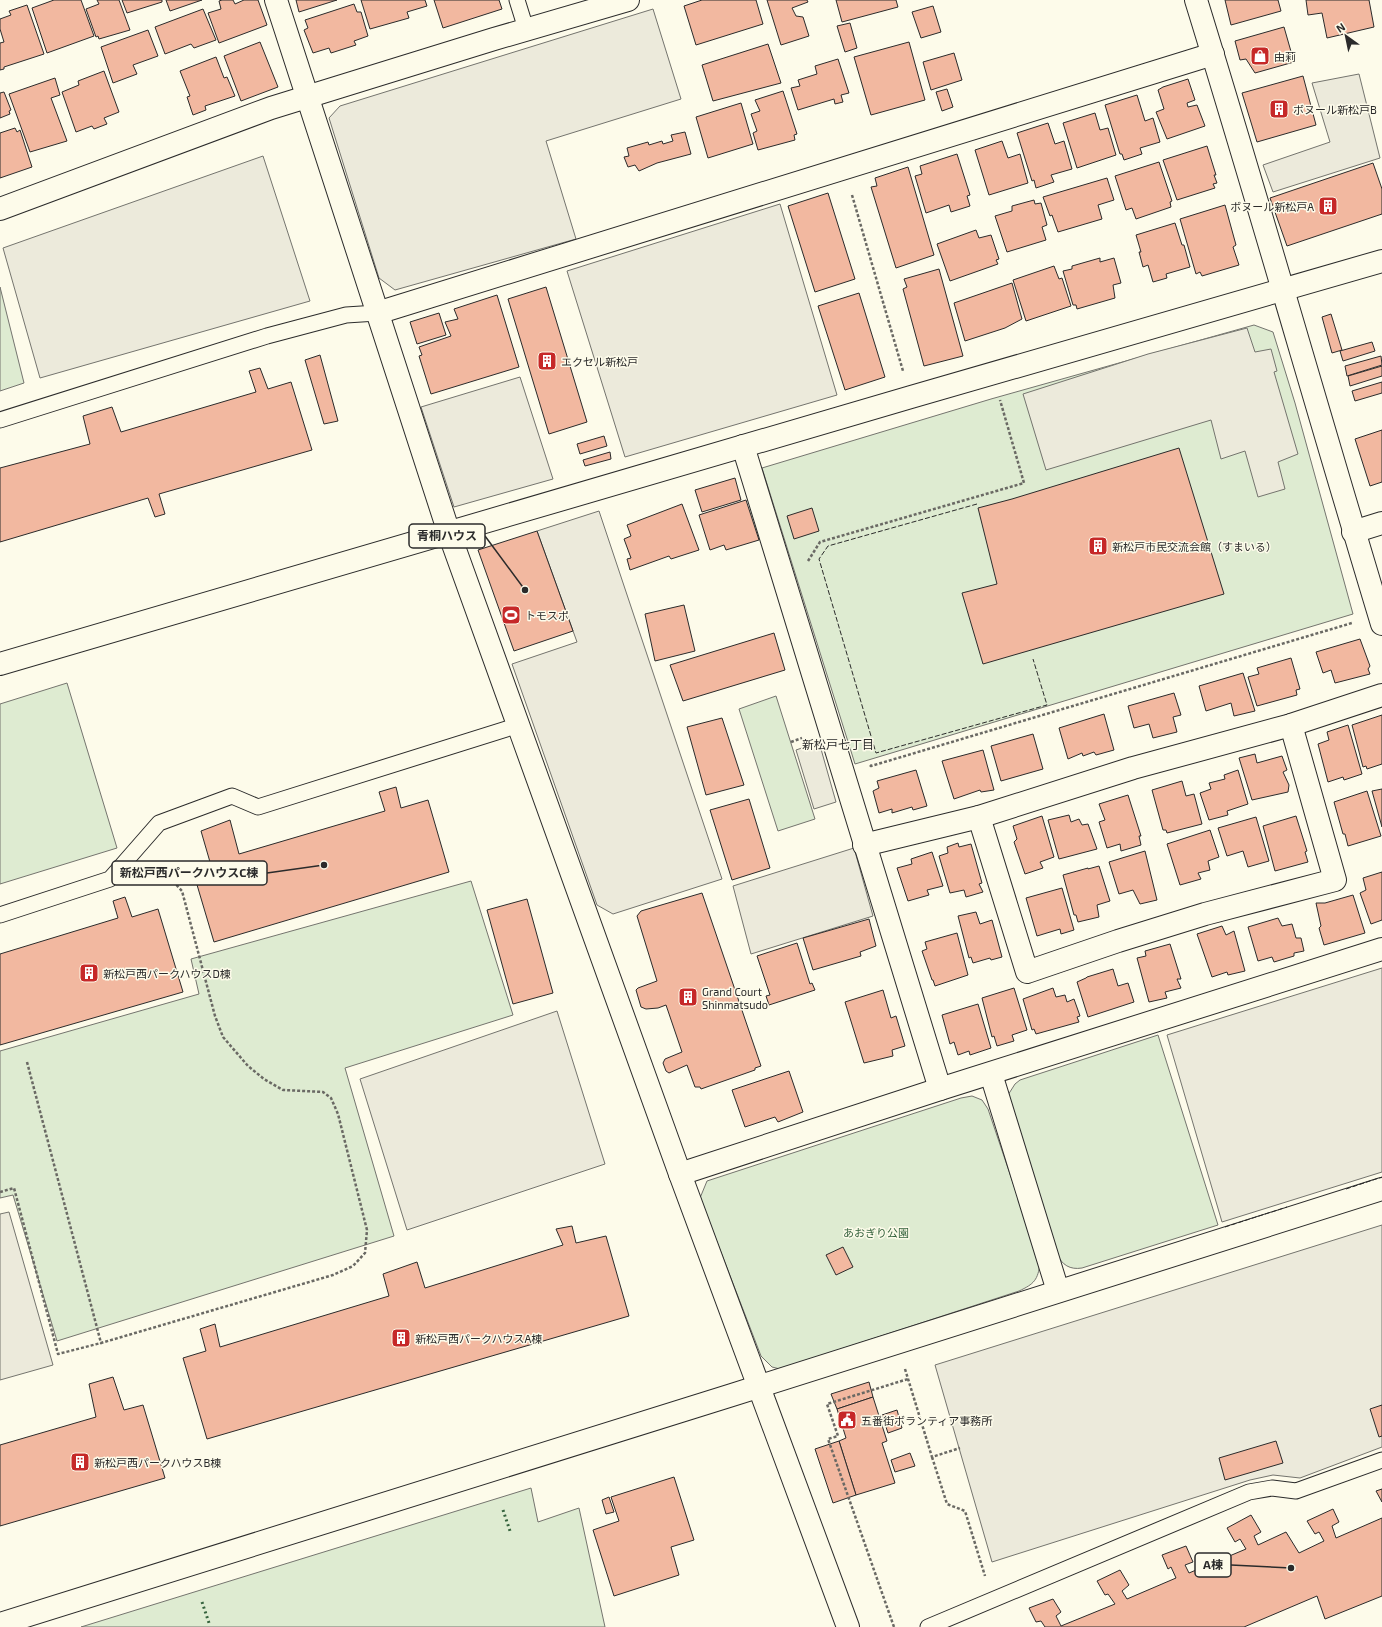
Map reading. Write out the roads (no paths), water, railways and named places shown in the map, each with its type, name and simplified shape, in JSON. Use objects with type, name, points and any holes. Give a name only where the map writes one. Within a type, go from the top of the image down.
[{"type":"street","points":[[276,0],[449,533],[758,1387],[842,1625]]},
{"type":"street","points":[[0,209],[271,108],[526,29],[628,0]]},
{"type":"street","points":[[1196,0],[1284,290],[1354,532],[1381,619]]},
{"type":"street","points":[[377,313],[1213,54]]},
{"type":"street","points":[[0,664],[911,397],[1382,261]]},
{"type":"street","points":[[743,446],[940,1089]]},
{"type":"street","points":[[1354,532],[1382,523]]},
{"type":"street","points":[[864,845],[980,817],[1132,768],[1291,725],[1382,695]]},
{"type":"street","points":[[980,817],[1027,972],[1118,941],[1205,914],[1334,880],[1291,725]]},
{"type":"street","points":[[680,1174],[940,1089],[1382,949]]},
{"type":"street","points":[[991,1074],[1058,1291]]},
{"type":"street","points":[[0,1624],[758,1387],[1382,1189]]},
{"type":"lane","points":[[516,0],[526,29]]},
{"type":"lane","points":[[0,420],[267,336],[346,315],[377,313]]},
{"type":"lane","points":[[0,915],[110,879],[159,823],[232,796],[258,807],[519,725]]},
{"type":"lane","points":[[928,1627],[1248,1492],[1272,1488],[1296,1491],[1382,1460]]},
{"type":"place","name":"由莉","points":[[1260,56]]},
{"type":"place","name":"ボヌール新松戸B","points":[[1279,109]]},
{"type":"place","name":"ボヌール新松戸A","points":[[1328,206]]},
{"type":"place","name":"エクセル新松戸","points":[[547,361]]},
{"type":"place","name":"新松戸市民交流会館（すまいる）","points":[[1098,546]]},
{"type":"place","name":"青桐ハウス","points":[[525,590]]},
{"type":"place","name":"トモスポ","points":[[511,615]]},
{"type":"place","name":"新松戸西パークハウスC棟","points":[[324,865]]},
{"type":"place","name":"新松戸西パークハウスD棟","points":[[89,973]]},
{"type":"place","name":"Grand Court Shinmatsudo","points":[[688,997]]},
{"type":"place","name":"新松戸西パークハウスA棟","points":[[401,1338]]},
{"type":"place","name":"五番街ボランティア事務所","points":[[847,1420]]},
{"type":"place","name":"新松戸西パークハウスB棟","points":[[80,1462]]},
{"type":"place","name":"A棟","points":[[1291,1568]]},
{"type":"district","name":"新松戸七丁目","points":[[838,744]]},
{"type":"park label","name":"あおぎり公園","points":[[876,1232]]}]
